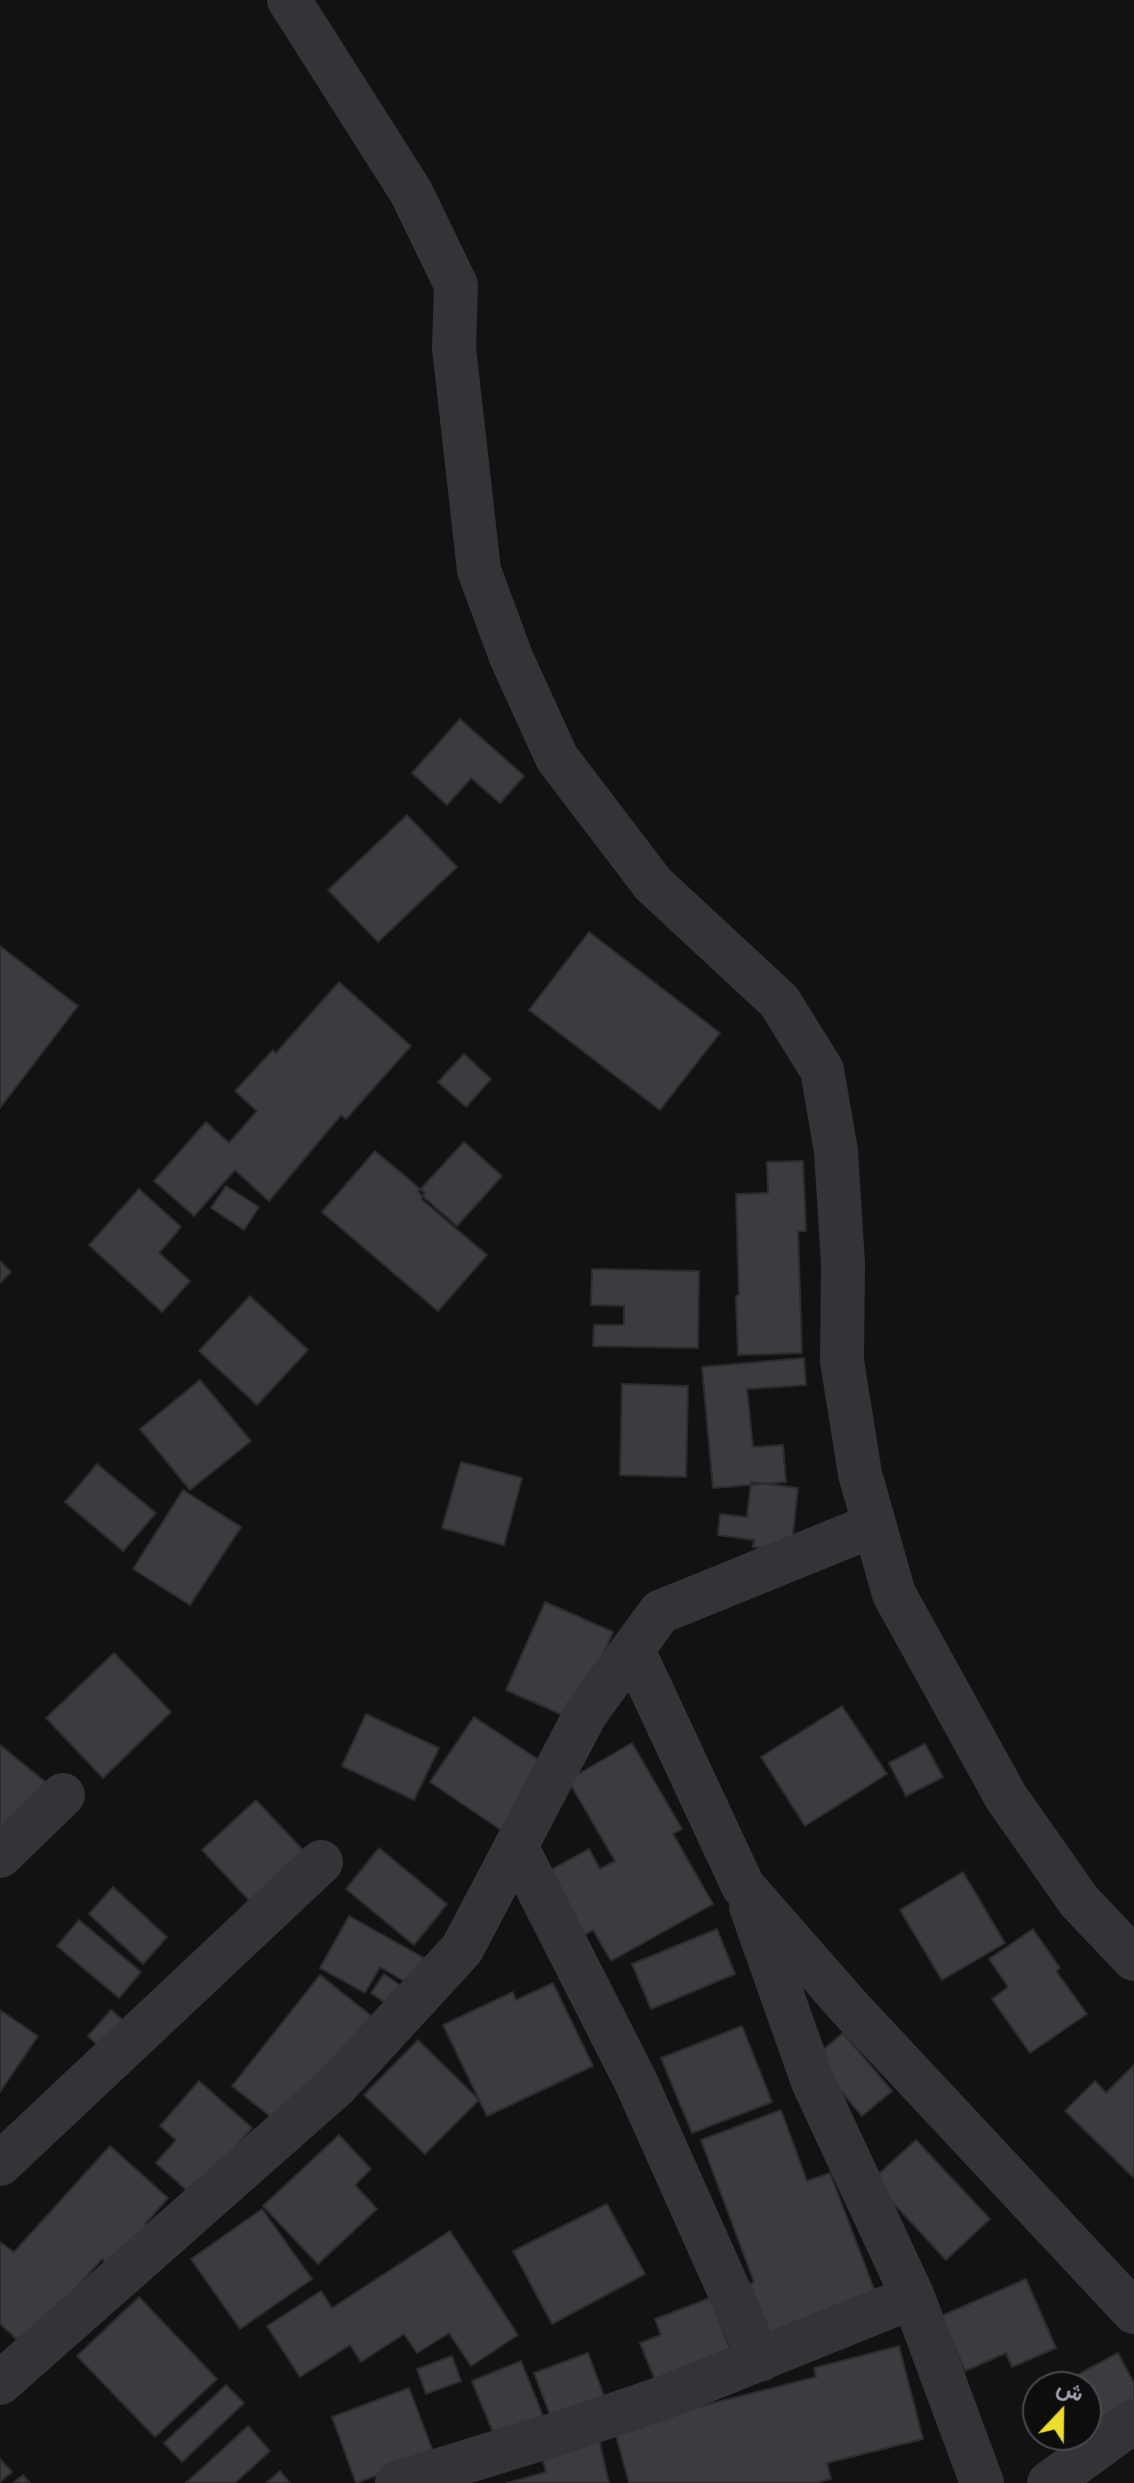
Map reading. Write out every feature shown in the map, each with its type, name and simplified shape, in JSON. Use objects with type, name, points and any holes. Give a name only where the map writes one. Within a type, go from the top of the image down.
[{"type":"street","points":[[289,0],[411,192],[456,285],[454,348],[479,570],[511,657],[557,758],[653,884],[779,1001],[822,1070],[836,1151],[843,1263],[842,1361],[860,1474],[894,1594],[1006,1797],[1079,1901],[1134,1959]]},
{"type":"street","points":[[0,2383],[336,2086],[462,1949],[586,1713],[660,1612],[874,1525]]},
{"type":"street","points":[[633,1650],[743,1886],[813,2082],[913,2297],[982,2483]]},
{"type":"street","points":[[0,1856],[63,1795]]},
{"type":"street","points":[[516,1846],[636,2082],[760,2360]]},
{"type":"street","points":[[0,2164],[321,1862]]},
{"type":"street","points":[[743,1886],[849,2007],[1134,2312]]},
{"type":"street","points":[[397,2483],[639,2406],[913,2297]]},
{"type":"street","points":[[1049,2483],[1134,2421]]},
{"type":"building","points":[[460,719],[524,776],[500,803],[471,778],[447,805],[412,773]]},
{"type":"building","points":[[407,815],[457,867],[378,942],[328,890]]},
{"type":"building","points":[[589,932],[720,1033],[660,1110],[529,1010]]},
{"type":"building","points":[[0,946],[78,1006],[0,1108]]},
{"type":"building","points":[[339,982],[411,1046],[346,1119],[341,1115],[269,1201],[235,1170],[194,1216],[154,1181],[206,1122],[229,1143],[257,1111],[235,1091],[273,1050],[276,1053]]},
{"type":"building","points":[[464,1054],[491,1079],[466,1107],[438,1082]]},
{"type":"building","points":[[464,1142],[502,1176],[457,1226],[418,1192]]},
{"type":"building","points":[[375,1151],[425,1193],[421,1199],[487,1255],[438,1311],[322,1212]]},
{"type":"building","points":[[803,1161],[806,1231],[798,1231],[802,1353],[738,1355],[736,1194],[768,1193],[767,1162]]},
{"type":"building","points":[[226,1186],[259,1207],[244,1230],[211,1208]]},
{"type":"building","points":[[139,1189],[181,1227],[159,1253],[190,1281],[162,1312],[89,1245]]},
{"type":"building","points":[[0,1261],[11,1272],[0,1283]]},
{"type":"building","points":[[592,1269],[699,1271],[698,1348],[593,1346],[594,1325],[624,1325],[624,1306],[591,1305]]},
{"type":"building","points":[[250,1296],[308,1350],[257,1405],[199,1351]]},
{"type":"building","points":[[804,1358],[806,1385],[747,1389],[753,1447],[783,1445],[786,1482],[713,1488],[702,1367]]},
{"type":"building","points":[[200,1380],[251,1441],[190,1490],[140,1429]]},
{"type":"building","points":[[622,1384],[688,1386],[686,1477],[620,1475]]},
{"type":"building","points":[[461,1462],[522,1478],[504,1545],[442,1528]]},
{"type":"building","points":[[97,1464],[156,1513],[123,1551],[65,1502]]},
{"type":"building","points":[[751,1482],[798,1488],[791,1551],[753,1547],[754,1540],[718,1535],[720,1514],[747,1517]]},
{"type":"building","points":[[183,1490],[241,1527],[190,1605],[133,1569]]},
{"type":"building","points":[[545,1602],[613,1632],[574,1720],[506,1690]]},
{"type":"building","points":[[114,1653],[171,1712],[103,1778],[46,1718]]},
{"type":"building","points":[[842,1706],[887,1774],[805,1826],[761,1757]]},
{"type":"building","points":[[366,1714],[439,1748],[414,1800],[342,1766]]},
{"type":"building","points":[[474,1717],[548,1766],[504,1832],[430,1782]]},
{"type":"building","points":[[632,1743],[682,1829],[673,1834],[713,1904],[611,1961],[593,1930],[585,1935],[549,1871],[589,1849],[600,1869],[615,1861],[568,1780]]},
{"type":"building","points":[[925,1744],[943,1777],[906,1796],[889,1763]]},
{"type":"building","points":[[0,1745],[48,1784],[0,1837]]},
{"type":"building","points":[[256,1800],[315,1863],[261,1913],[202,1850]]},
{"type":"building","points":[[379,1848],[447,1904],[414,1945],[346,1889]]},
{"type":"building","points":[[963,1872],[1005,1943],[942,1980],[900,1910]]},
{"type":"building","points":[[113,1887],[167,1937],[143,1964],[89,1914]]},
{"type":"building","points":[[349,1916],[424,1958],[409,1984],[380,1967],[365,1993],[320,1968]]},
{"type":"building","points":[[79,1920],[141,1972],[119,1998],[57,1946]]},
{"type":"building","points":[[717,1929],[735,1974],[651,2009],[632,1964]]},
{"type":"building","points":[[1033,1929],[1060,1968],[1056,1971],[1087,2014],[1030,2053],[992,1999],[1008,1987],[989,1959]]},
{"type":"building","points":[[384,1974],[404,1988],[390,2006],[371,1993]]},
{"type":"building","points":[[320,1975],[374,2018],[285,2128],[232,2086]]},
{"type":"building","points":[[553,1983],[593,2066],[487,2116],[443,2025],[513,1992],[516,2000]]},
{"type":"building","points":[[0,2010],[38,2036],[0,2092]]},
{"type":"building","points":[[111,2010],[131,2027],[107,2054],[88,2036]]},
{"type":"building","points":[[742,2026],[772,2102],[692,2133],[661,2058]]},
{"type":"building","points":[[843,2033],[892,2091],[862,2116],[813,2058]]},
{"type":"building","points":[[418,2040],[479,2100],[425,2154],[364,2095]]},
{"type":"building","points":[[1134,2065],[1134,2178],[1065,2111],[1095,2081],[1106,2093]]},
{"type":"building","points":[[199,2081],[252,2128],[192,2195],[156,2163],[176,2140],[160,2126]]},
{"type":"building","points":[[781,2110],[807,2181],[830,2173],[879,2302],[772,2342],[750,2284],[754,2282],[701,2140]]},
{"type":"building","points":[[339,2135],[371,2169],[355,2185],[377,2209],[318,2264],[263,2206]]},
{"type":"building","points":[[916,2140],[990,2219],[946,2260],[872,2180]]},
{"type":"building","points":[[110,2146],[168,2198],[145,2224],[149,2228],[113,2269],[102,2259],[24,2346],[0,2324],[0,2242],[14,2252]]},
{"type":"building","points":[[607,2204],[645,2274],[552,2324],[513,2251]]},
{"type":"building","points":[[262,2209],[312,2279],[240,2329],[191,2259]]},
{"type":"building","points":[[450,2231],[518,2335],[471,2366],[449,2333],[417,2353],[404,2334],[361,2362],[350,2345],[300,2377],[267,2326],[321,2291],[332,2308]]},
{"type":"building","points":[[1026,2279],[1056,2348],[1012,2367],[1006,2353],[965,2371],[941,2316]]},
{"type":"building","points":[[139,2297],[217,2379],[155,2437],[77,2356]]},
{"type":"building","points":[[710,2298],[731,2351],[655,2380],[640,2343],[661,2335],[655,2319]]},
{"type":"building","points":[[899,2346],[923,2439],[827,2463],[831,2479],[815,2483],[629,2483],[614,2428],[816,2377],[814,2368]]},
{"type":"building","points":[[588,2353],[606,2401],[552,2420],[534,2373]]},
{"type":"building","points":[[1118,2353],[1134,2383],[1134,2402],[1102,2419],[1102,2371],[1085,2371]]},
{"type":"building","points":[[452,2356],[461,2381],[426,2394],[417,2369]]},
{"type":"building","points":[[521,2361],[543,2416],[494,2435],[472,2381]]},
{"type":"building","points":[[226,2385],[244,2403],[182,2462],[164,2443]]},
{"type":"building","points":[[409,2388],[434,2454],[356,2483],[332,2417]]},
{"type":"building","points":[[248,2426],[270,2451],[235,2483],[186,2483]]},
{"type":"building","points":[[598,2435],[609,2483],[507,2483],[546,2472],[540,2449]]},
{"type":"building","points":[[0,2459],[12,2472],[0,2482]]},
{"type":"building","points":[[280,2471],[290,2483],[266,2483]]},
{"type":"building","points":[[23,2475],[30,2483],[13,2483]]}]
